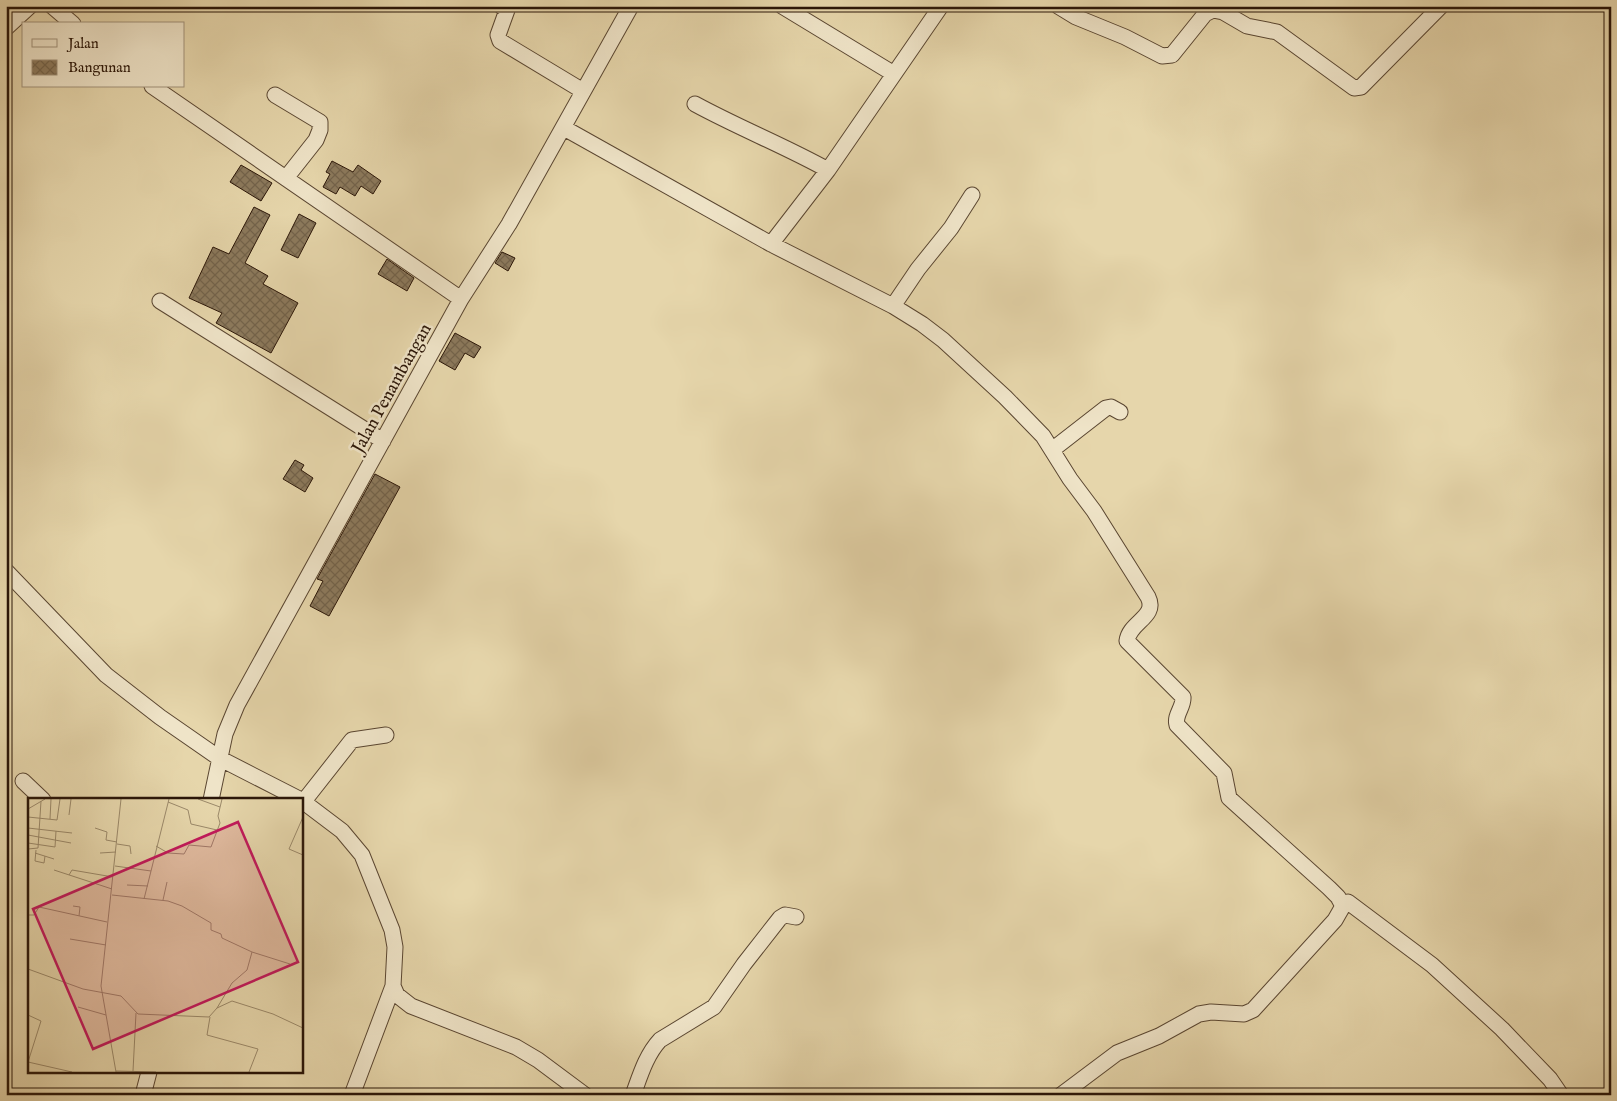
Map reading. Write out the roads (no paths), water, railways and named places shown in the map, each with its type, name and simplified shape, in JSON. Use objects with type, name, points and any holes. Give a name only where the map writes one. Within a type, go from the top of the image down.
[{"type":"street","points":[[6,28],[30,6]]},
{"type":"street","points":[[52,6],[71,22]]},
{"type":"street","points":[[500,6],[507,10],[498,35],[500,41],[583,91]]},
{"type":"street","points":[[782,6],[894,74]]},
{"type":"street","points":[[771,244],[828,170],[941,6]]},
{"type":"street","points":[[1058,6],[1076,17],[1125,37],[1162,56],[1172,55],[1205,14],[1213,10],[1224,12],[1247,26],[1277,32],[1354,88],[1361,87],[1441,6]]},
{"type":"street","name":"Jalan Penambangan","points":[[211,798],[225,734],[237,706],[461,299],[509,224],[564,128],[625,8]]},
{"type":"street","points":[[155,88],[461,299]]},
{"type":"street","points":[[275,96],[320,122],[320,130],[316,140],[286,178]]},
{"type":"street","points":[[696,104],[731,124],[794,151],[828,170]]},
{"type":"street","points":[[564,128],[771,244],[893,306],[922,324],[943,340],[1037,430],[1094,511],[1151,602],[1151,609],[1132,631],[1127,641],[1183,697],[1183,703],[1176,718],[1178,725],[1224,773],[1229,798],[1329,888],[1338,897],[1343,906]]},
{"type":"street","points":[[893,306],[918,269],[951,228],[972,195]]},
{"type":"street","points":[[160,301],[383,441]]},
{"type":"street","points":[[1052,450],[1106,408],[1111,407],[1120,412]]},
{"type":"street","points":[[6,571],[106,675],[160,717],[219,758],[298,798]]},
{"type":"street","points":[[352,1095],[393,986],[395,947],[392,930],[362,854],[342,831],[302,800],[352,740],[386,735]]},
{"type":"street","points":[[23,781],[41,798]]},
{"type":"street","points":[[1061,1095],[1117,1053],[1159,1036],[1199,1014],[1211,1012],[1244,1014],[1253,1010],[1322,936],[1335,920],[1344,903],[1348,902],[1432,965],[1502,1029],[1550,1079],[1561,1095]]},
{"type":"street","points":[[632,1095],[647,1058],[655,1045],[714,1007],[744,964],[780,918],[785,915],[796,917]]},
{"type":"street","points":[[393,986],[397,995],[411,1006],[516,1047],[538,1060],[585,1095]]},
{"type":"street","points":[[144,1095],[149,1074]]}]
